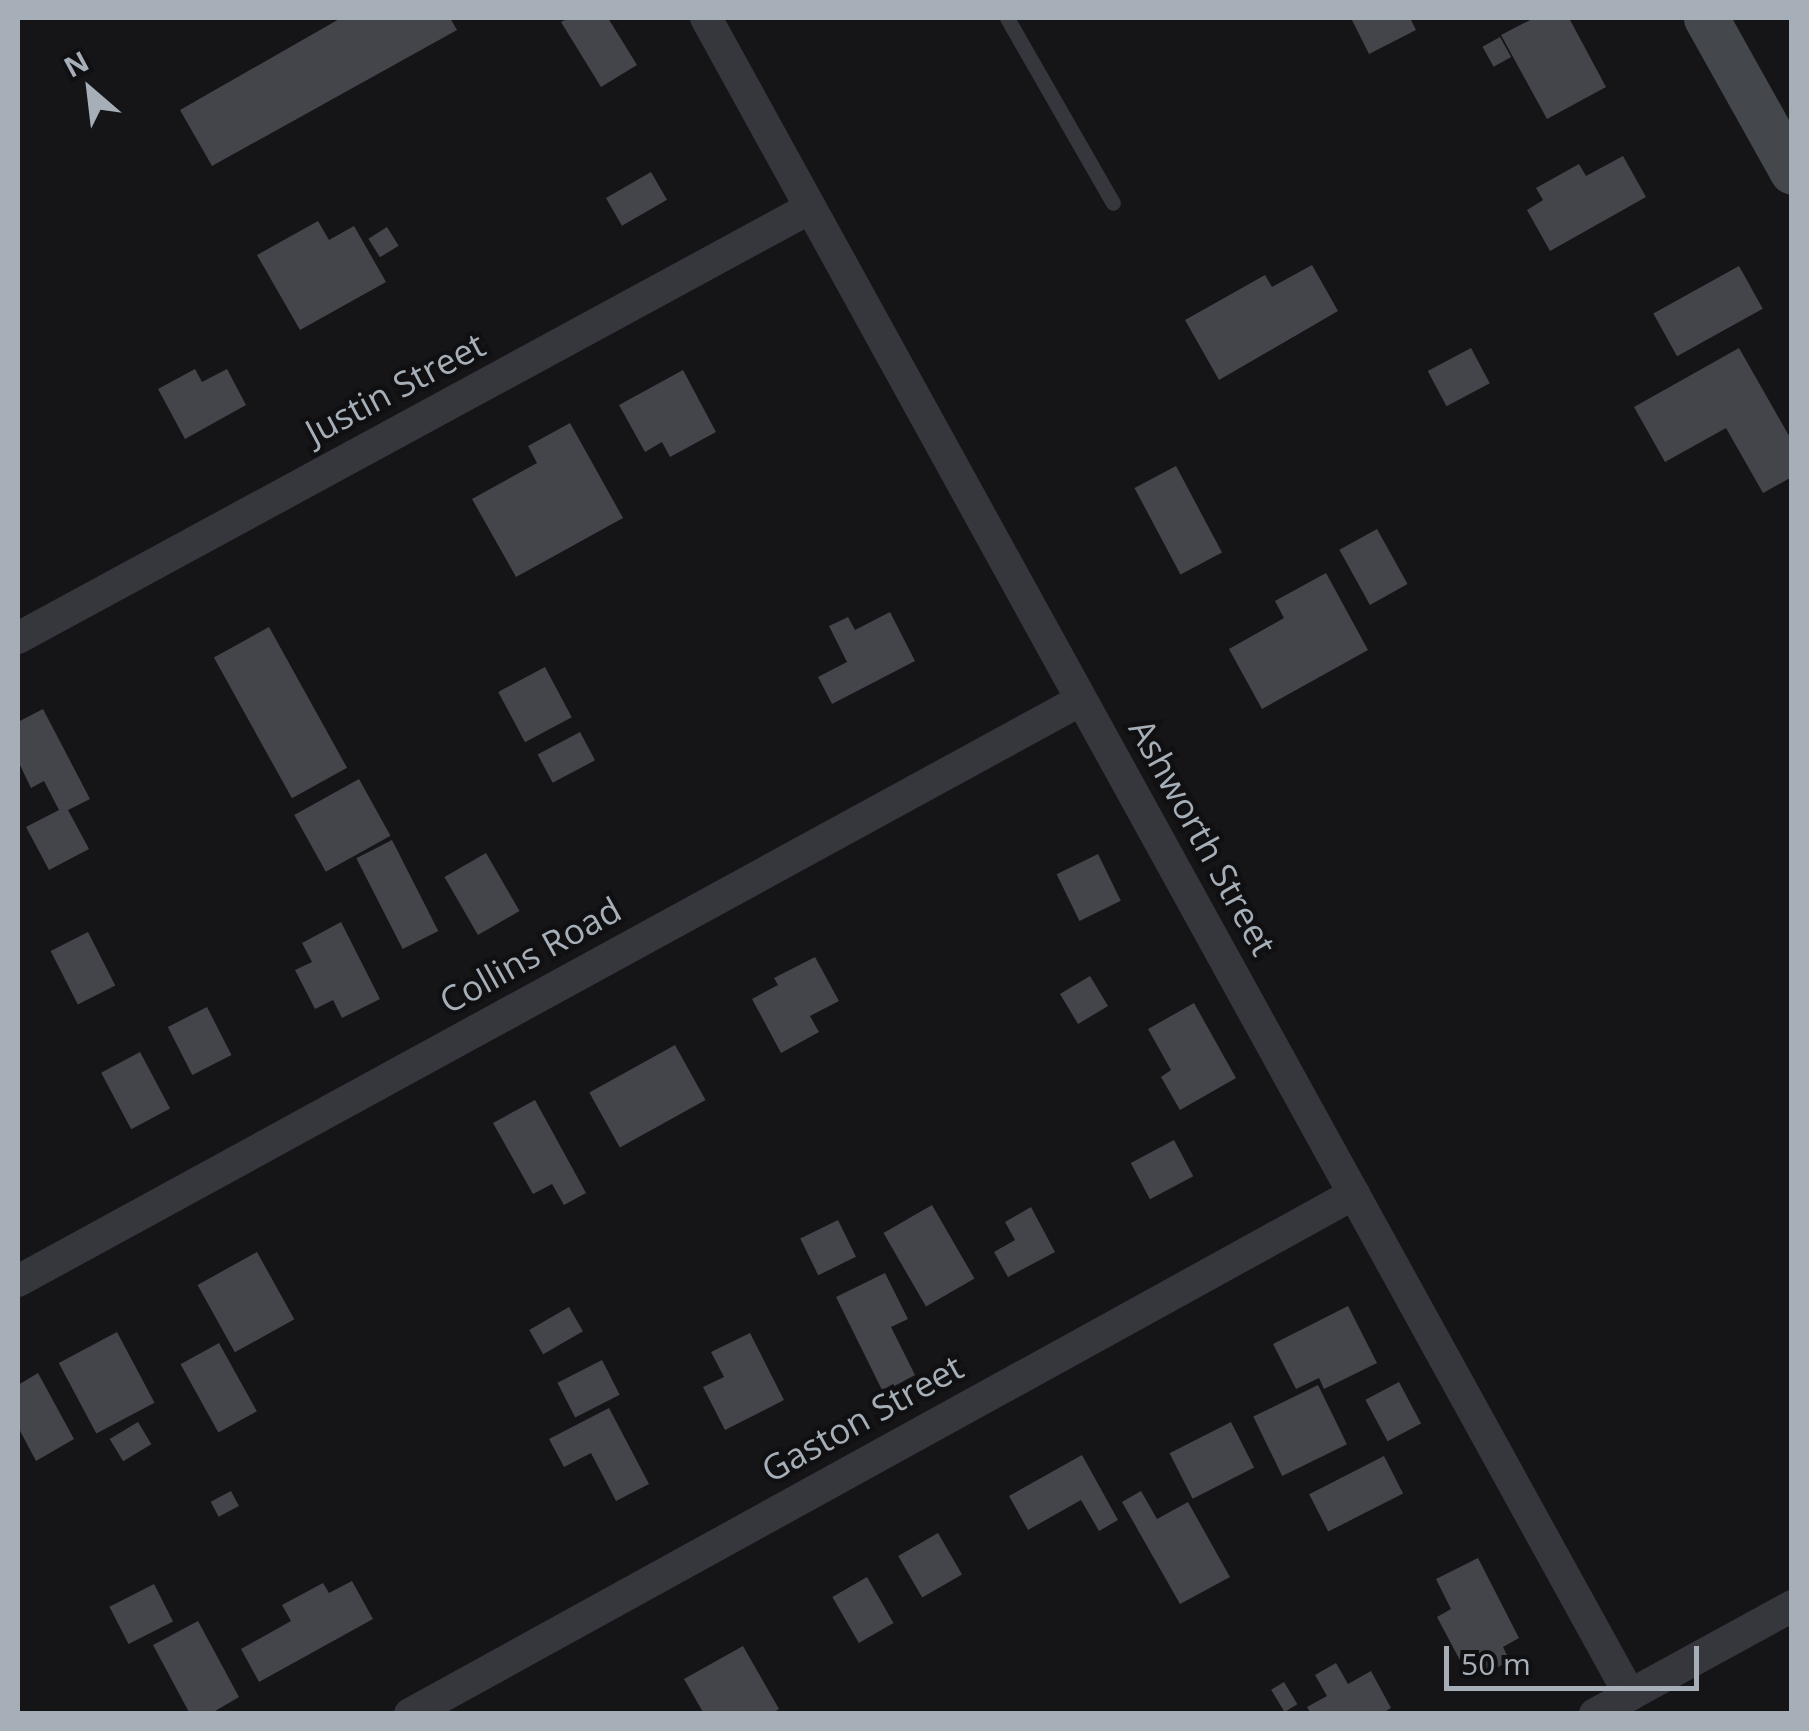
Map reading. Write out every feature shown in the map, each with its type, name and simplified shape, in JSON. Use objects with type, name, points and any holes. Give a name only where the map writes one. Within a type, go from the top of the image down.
[{"type":"main road","points":[[1706,18],[1792,172]]},
{"type":"street","name":"Ashworth Street","points":[[706,18],[1630,1694]]},
{"type":"street","name":"Justin Street","points":[[18,638],[810,208]]},
{"type":"street","name":"Collins Road","points":[[18,1282],[1081,700]]},
{"type":"street","name":"Gaston Street","points":[[410,1714],[1354,1194]]},
{"type":"street","points":[[1595,1714],[1792,1606]]},
{"type":"lane","points":[[1007,18],[1113,203]]},
{"type":"building","points":[[341,18],[450,18],[457,30],[212,166],[180,110]]},
{"type":"building","points":[[569,18],[608,18],[637,65],[601,87],[561,22]]},
{"type":"building","points":[[1410,18],[1416,30],[1369,54],[1352,20]]},
{"type":"building","points":[[1534,18],[1569,18],[1606,87],[1547,119],[1501,35]]},
{"type":"building","points":[[1500,37],[1511,57],[1494,67],[1483,47]]},
{"type":"building","points":[[1623,156],[1646,197],[1550,251],[1527,210],[1543,200],[1536,188],[1579,164],[1586,176]]},
{"type":"building","points":[[651,172],[667,200],[622,226],[606,198]]},
{"type":"building","points":[[318,221],[329,240],[354,226],[386,282],[300,330],[257,255]]},
{"type":"building","points":[[387,227],[399,246],[380,257],[368,239]]},
{"type":"building","points":[[1312,265],[1338,311],[1219,380],[1185,320],[1265,275],[1272,287]]},
{"type":"building","points":[[1739,266],[1763,309],[1677,356],[1653,314]]},
{"type":"building","points":[[1471,348],[1490,383],[1447,406],[1428,371]]},
{"type":"building","points":[[1739,348],[1792,441],[1792,477],[1763,493],[1726,428],[1665,462],[1634,407]]},
{"type":"building","points":[[195,369],[202,382],[227,369],[246,405],[185,439],[158,389]]},
{"type":"building","points":[[683,370],[716,432],[670,457],[662,442],[645,452],[619,405]]},
{"type":"building","points":[[570,423],[623,518],[516,577],[472,499],[537,463],[528,446]]},
{"type":"building","points":[[1176,466],[1222,553],[1181,575],[1135,488]]},
{"type":"building","points":[[1377,529],[1408,584],[1370,605],[1339,550]]},
{"type":"building","points":[[1326,573],[1368,650],[1262,709],[1229,649],[1284,618],[1275,601]]},
{"type":"building","points":[[890,612],[915,661],[832,704],[818,677],[847,662],[829,626],[848,617],[855,630]]},
{"type":"building","points":[[269,627],[347,768],[292,798],[214,658]]},
{"type":"building","points":[[545,667],[572,717],[525,742],[498,692]]},
{"type":"building","points":[[43,709],[90,799],[68,810],[89,849],[49,870],[26,827],[59,810],[44,781],[31,788],[18,761],[18,722]]},
{"type":"building","points":[[580,732],[595,760],[553,783],[538,755]]},
{"type":"building","points":[[359,779],[391,836],[326,872],[294,815]]},
{"type":"building","points":[[392,840],[438,931],[403,949],[356,858]]},
{"type":"building","points":[[486,853],[520,911],[478,935],[444,877]]},
{"type":"building","points":[[1098,854],[1121,901],[1079,921],[1057,874]]},
{"type":"building","points":[[341,922],[380,999],[342,1018],[333,1000],[315,1009],[295,970],[312,962],[302,943]]},
{"type":"building","points":[[88,932],[115,985],[78,1005],[51,951]]},
{"type":"building","points":[[815,957],[839,1001],[810,1016],[819,1032],[781,1053],[752,999],[778,985],[774,978]]},
{"type":"building","points":[[1090,976],[1108,1006],[1078,1024],[1060,994]]},
{"type":"building","points":[[1194,1003],[1236,1078],[1180,1110],[1161,1077],[1171,1070],[1148,1029]]},
{"type":"building","points":[[207,1007],[232,1055],[192,1075],[168,1027]]},
{"type":"building","points":[[675,1045],[706,1100],[620,1148],[589,1093]]},
{"type":"building","points":[[140,1052],[170,1109],[131,1129],[101,1073]]},
{"type":"building","points":[[535,1100],[586,1193],[564,1205],[552,1184],[533,1194],[493,1123]]},
{"type":"building","points":[[1174,1140],[1193,1176],[1150,1199],[1131,1163]]},
{"type":"building","points":[[932,1205],[975,1279],[926,1307],[884,1233]]},
{"type":"building","points":[[1031,1207],[1055,1252],[1008,1277],[994,1252],[1015,1240],[1005,1222]]},
{"type":"building","points":[[838,1220],[856,1257],[818,1275],[800,1238]]},
{"type":"building","points":[[257,1252],[294,1319],[235,1352],[198,1285]]},
{"type":"building","points":[[885,1273],[908,1319],[891,1327],[915,1375],[883,1392],[836,1297]]},
{"type":"building","points":[[1348,1306],[1377,1363],[1324,1389],[1319,1378],[1296,1389],[1273,1344]]},
{"type":"building","points":[[569,1307],[583,1331],[543,1354],[529,1330]]},
{"type":"building","points":[[117,1332],[155,1403],[96,1434],[59,1363]]},
{"type":"building","points":[[750,1333],[784,1400],[725,1430],[703,1387],[724,1377],[711,1352]]},
{"type":"building","points":[[219,1343],[257,1411],[218,1433],[181,1364]]},
{"type":"building","points":[[602,1360],[620,1395],[575,1417],[557,1383]]},
{"type":"building","points":[[38,1373],[74,1439],[36,1461],[18,1427],[18,1385]]},
{"type":"building","points":[[1399,1382],[1421,1423],[1388,1441],[1365,1400]]},
{"type":"building","points":[[1318,1385],[1347,1444],[1282,1476],[1253,1417]]},
{"type":"building","points":[[609,1408],[649,1484],[616,1501],[591,1453],[564,1467],[549,1439]]},
{"type":"building","points":[[138,1422],[151,1444],[123,1461],[110,1439]]},
{"type":"building","points":[[1231,1422],[1254,1467],[1193,1499],[1170,1453]]},
{"type":"building","points":[[1082,1455],[1118,1520],[1099,1531],[1081,1500],[1028,1530],[1009,1496]]},
{"type":"building","points":[[1384,1456],[1403,1493],[1328,1532],[1309,1494]]},
{"type":"building","points":[[231,1491],[239,1506],[219,1517],[211,1502]]},
{"type":"building","points":[[1141,1491],[1157,1519],[1188,1502],[1230,1577],[1180,1604],[1122,1502]]},
{"type":"building","points":[[938,1533],[962,1575],[922,1598],[898,1556]]},
{"type":"building","points":[[1478,1558],[1519,1638],[1503,1647],[1510,1661],[1488,1672],[1480,1657],[1463,1666],[1437,1617],[1451,1609],[1436,1579]]},
{"type":"building","points":[[867,1577],[894,1623],[859,1643],[832,1597]]},
{"type":"building","points":[[352,1581],[373,1619],[259,1682],[241,1649],[291,1621],[282,1605],[323,1583],[329,1593]]},
{"type":"building","points":[[154,1584],[173,1621],[129,1644],[109,1607]]},
{"type":"building","points":[[198,1621],[239,1697],[210,1714],[190,1714],[153,1645]]},
{"type":"building","points":[[743,1646],[779,1709],[771,1714],[704,1714],[684,1679]]},
{"type":"building","points":[[1336,1663],[1348,1684],[1371,1671],[1391,1708],[1381,1714],[1311,1714],[1307,1707],[1327,1696],[1315,1675]]},
{"type":"building","points":[[1284,1682],[1297,1704],[1285,1712],[1271,1690]]}]
